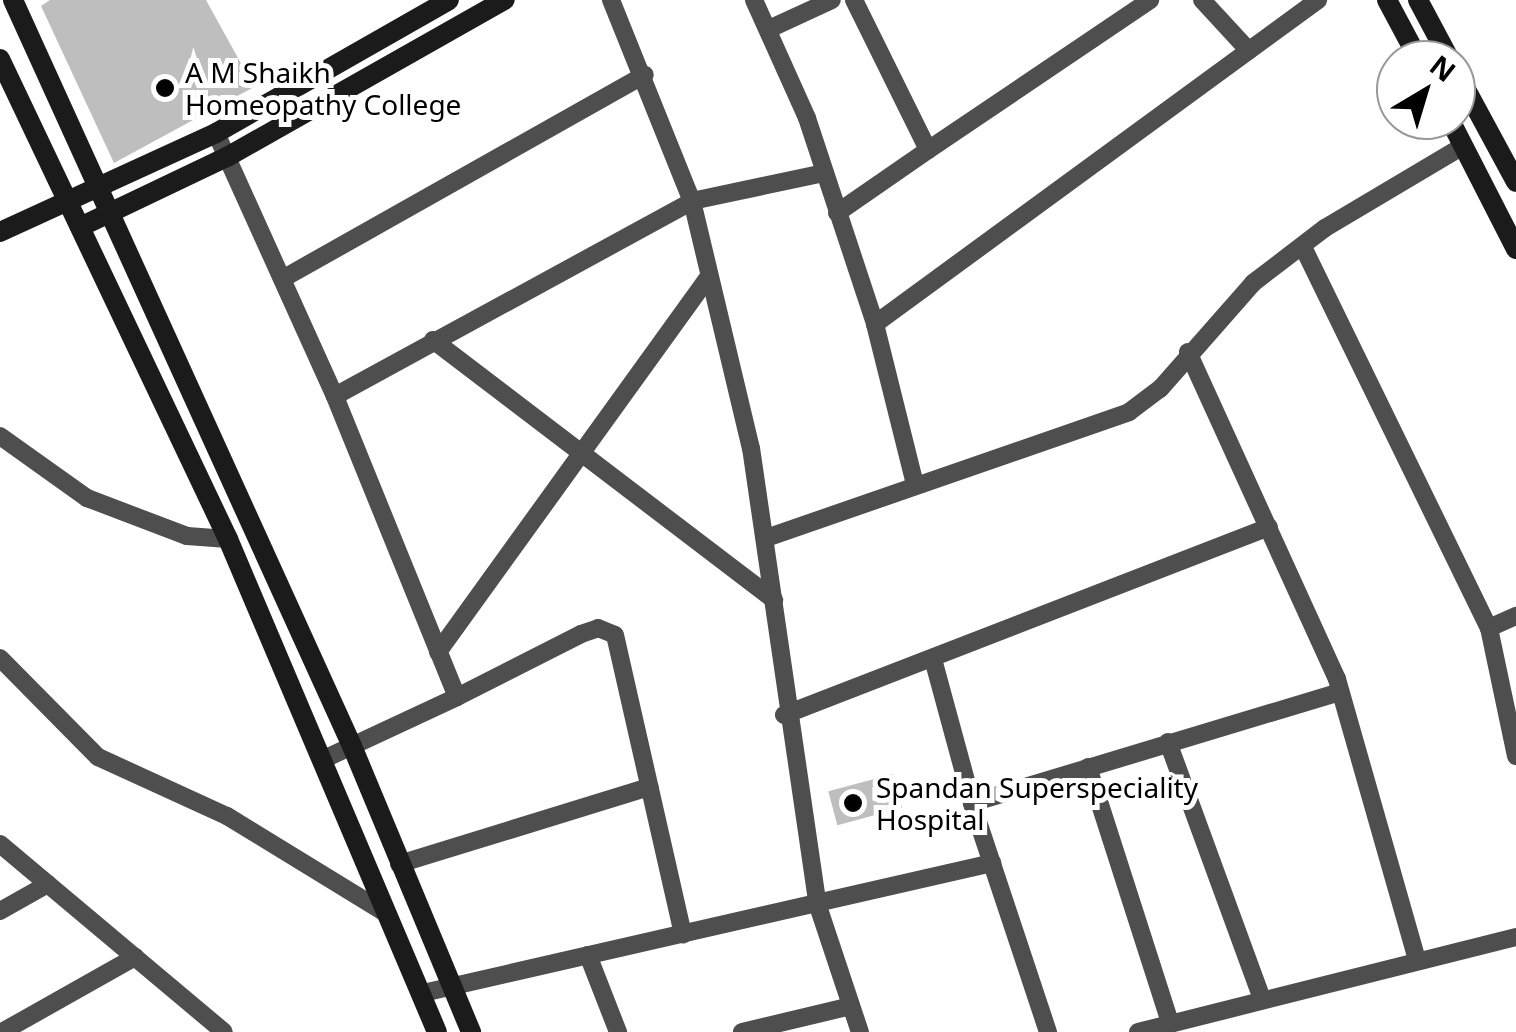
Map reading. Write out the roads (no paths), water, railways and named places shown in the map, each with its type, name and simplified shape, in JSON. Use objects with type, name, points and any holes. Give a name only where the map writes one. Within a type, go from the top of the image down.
[{"type":"street","points":[[0,232],[216,133],[450,0]]},
{"type":"street","points":[[80,227],[227,157],[506,0]]},
{"type":"street","points":[[611,0],[645,75],[692,202],[770,536],[784,715],[817,903],[860,1032]]},
{"type":"street","points":[[754,0],[824,172],[875,324],[914,481]]},
{"type":"street","points":[[769,29],[832,0]]},
{"type":"street","points":[[854,0],[928,150]]},
{"type":"street","points":[[837,213],[1150,0]]},
{"type":"street","points":[[1202,0],[1249,51]]},
{"type":"street","points":[[875,324],[1318,0]]},
{"type":"street","points":[[1387,0],[1408,40]]},
{"type":"street","points":[[1418,0],[1439,40]]},
{"type":"street","points":[[19,3],[352,746],[471,1032]]},
{"type":"street","points":[[0,58],[228,539],[437,1032]]},
{"type":"street","points":[[284,278],[645,75]]},
{"type":"street","points":[[1476,108],[1516,182]]},
{"type":"street","points":[[216,133],[284,278],[457,697]]},
{"type":"street","points":[[1460,140],[1516,248]]},
{"type":"street","points":[[770,536],[914,481],[1129,412],[1160,389],[1252,282],[1463,146]]},
{"type":"street","points":[[334,396],[692,202],[824,172]]},
{"type":"street","points":[[1302,247],[1489,628],[1516,756]]},
{"type":"street","points":[[438,652],[709,276]]},
{"type":"street","points":[[433,340],[579,459],[774,600]]},
{"type":"street","points":[[1188,352],[1340,692],[1417,959]]},
{"type":"street","points":[[0,436],[87,498],[187,536],[228,539]]},
{"type":"street","points":[[784,715],[1269,527]]},
{"type":"street","points":[[1489,628],[1516,616]]},
{"type":"street","points":[[322,760],[581,634],[598,628],[615,635],[683,934]]},
{"type":"street","points":[[0,658],[98,757],[228,816],[386,914]]},
{"type":"street","points":[[933,659],[972,803],[1048,1032]]},
{"type":"street","points":[[972,803],[1340,692]]},
{"type":"street","points":[[1168,742],[1262,1000]]},
{"type":"street","points":[[1088,767],[1170,1023]]},
{"type":"street","points":[[399,864],[650,786]]},
{"type":"street","points":[[0,844],[224,1032]]},
{"type":"street","points":[[423,993],[992,863]]},
{"type":"street","points":[[0,911],[48,884]]},
{"type":"street","points":[[1138,1032],[1417,959],[1516,938]]},
{"type":"street","points":[[588,955],[618,1032]]},
{"type":"street","points":[[2,1032],[135,957]]},
{"type":"street","points":[[742,1032],[852,1006]]},
{"type":"place","name":"A M Shaikh Homeopathy College","points":[[165,88]]},
{"type":"place","name":"Spandan Superspeciality Hospital","points":[[853,803]]}]
